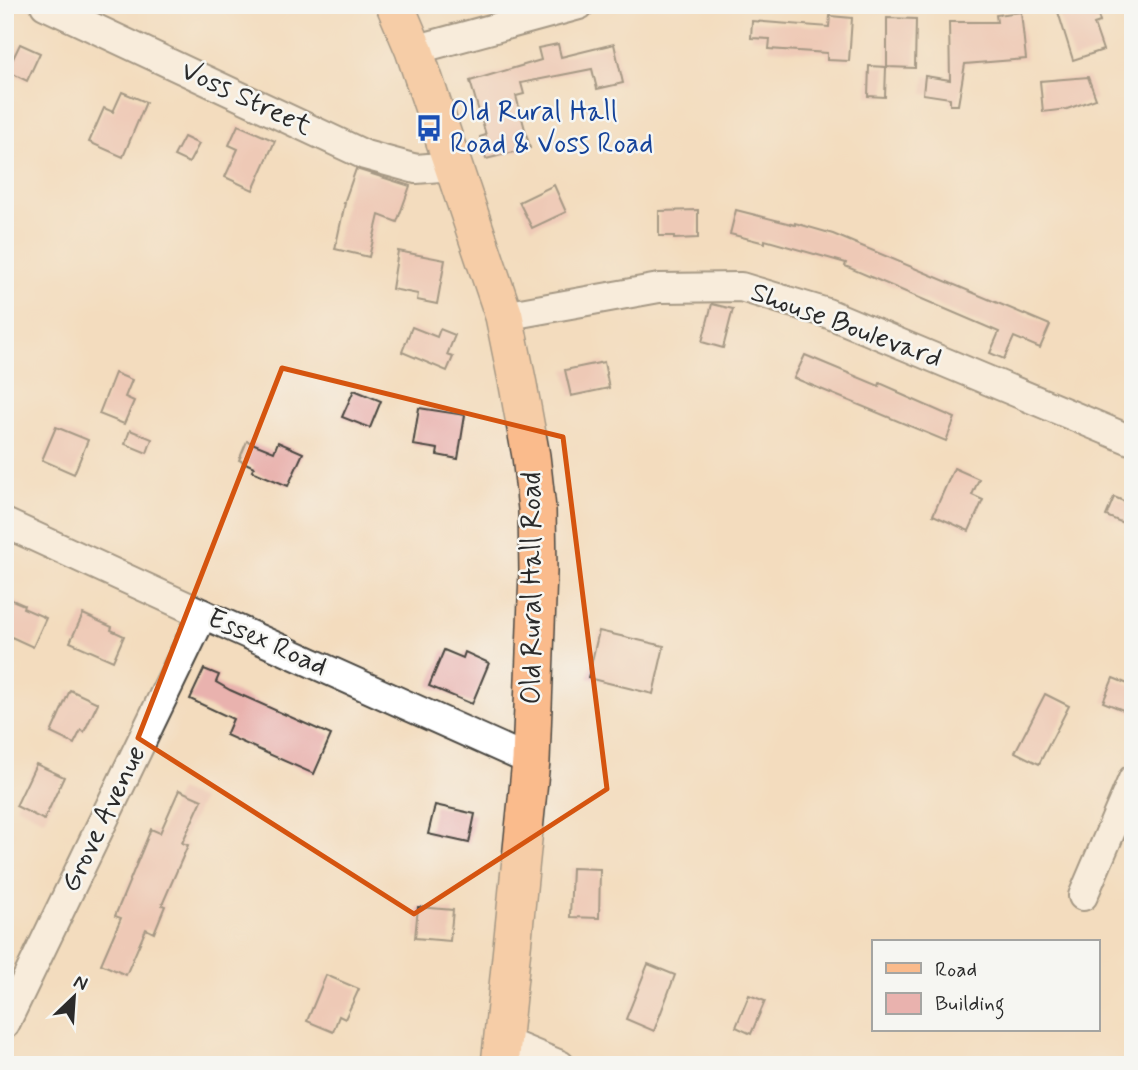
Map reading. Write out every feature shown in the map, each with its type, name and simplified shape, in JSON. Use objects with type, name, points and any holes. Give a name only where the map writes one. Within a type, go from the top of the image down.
[{"type":"main road","name":"Old Rural Hall Road","points":[[395,5],[414,50],[504,316],[525,420],[537,509],[538,572],[531,761],[501,1053]]},
{"type":"street","name":"Voss Street","points":[[45,5],[365,155],[416,169],[453,166]]},
{"type":"street","points":[[414,50],[579,5]]},
{"type":"street","name":"Shouse Boulevard","points":[[504,316],[659,288],[741,287],[827,313],[1133,441]]},
{"type":"street","name":"Essex Road","points":[[5,523],[531,761]]},
{"type":"street","name":"Grove Avenue","points":[[5,1024],[203,614]]},
{"type":"street","points":[[1083,895],[1133,779]]},
{"type":"street","points":[[501,1053],[560,1065]]},
{"type":"highlighted area","points":[[282,368],[563,437],[607,789],[414,914],[138,738]]},
{"type":"building","points":[[1080,5],[1095,5],[1100,22],[1094,24],[1103,50],[1073,60],[1058,12]]},
{"type":"building","points":[[1021,12],[1026,59],[965,64],[958,105],[950,105],[950,98],[923,94],[925,76],[950,80],[949,22],[997,22],[996,15]]},
{"type":"building","points":[[830,16],[852,18],[849,61],[827,60],[827,53],[769,49],[770,39],[751,38],[752,21],[829,27]]},
{"type":"building","points":[[887,18],[916,19],[915,68],[887,67]]},
{"type":"building","points":[[20,44],[40,53],[27,81],[7,71]]},
{"type":"building","points":[[558,44],[561,57],[614,44],[623,83],[597,89],[592,69],[521,83],[524,94],[516,96],[530,148],[486,159],[480,137],[486,135],[470,81],[541,60],[538,48]]},
{"type":"building","points":[[869,66],[886,67],[885,97],[868,96]]},
{"type":"building","points":[[1088,77],[1096,99],[1067,109],[1043,112],[1040,81]]},
{"type":"building","points":[[122,92],[146,102],[123,157],[89,142],[104,108],[113,112]]},
{"type":"building","points":[[238,125],[275,141],[253,190],[225,177],[238,149],[229,145]]},
{"type":"building","points":[[184,137],[199,144],[189,163],[174,156]]},
{"type":"building","points":[[356,169],[410,186],[397,222],[379,215],[369,257],[335,249],[344,203]]},
{"type":"building","points":[[554,185],[566,212],[532,228],[519,202]]},
{"type":"building","points":[[698,210],[698,238],[674,239],[674,236],[659,236],[659,211]]},
{"type":"building","points":[[736,210],[833,234],[1050,325],[1040,348],[1014,337],[1004,359],[990,353],[999,332],[845,266],[846,263],[765,240],[765,243],[730,234]]},
{"type":"building","points":[[398,251],[445,260],[437,304],[417,300],[418,294],[392,289]]},
{"type":"building","points":[[712,304],[733,309],[723,348],[702,342]]},
{"type":"building","points":[[412,327],[437,337],[440,329],[455,335],[447,355],[453,357],[447,371],[402,352]]},
{"type":"building","points":[[805,355],[879,386],[880,383],[955,418],[946,441],[794,378]]},
{"type":"building","points":[[604,362],[609,388],[571,396],[565,370]]},
{"type":"building","points":[[115,373],[132,380],[125,397],[134,401],[124,424],[99,414]]},
{"type":"building","points":[[354,390],[381,401],[370,428],[342,417]]},
{"type":"building","points":[[419,408],[465,415],[458,459],[437,455],[438,449],[413,445]]},
{"type":"building","points":[[56,427],[88,440],[74,474],[42,460]]},
{"type":"building","points":[[130,430],[152,439],[147,453],[125,444]]},
{"type":"building","points":[[247,441],[274,452],[278,442],[303,453],[288,486],[252,471],[254,467],[239,460]]},
{"type":"building","points":[[954,468],[979,479],[972,495],[983,500],[969,531],[933,515]]},
{"type":"building","points":[[1114,497],[1133,505],[1133,527],[1106,516]]},
{"type":"building","points":[[5,597],[46,618],[33,647],[5,634]]},
{"type":"building","points":[[83,614],[112,627],[111,630],[124,636],[113,661],[70,642]]},
{"type":"building","points":[[599,631],[664,646],[653,694],[588,678]]},
{"type":"building","points":[[444,650],[463,658],[465,652],[489,663],[472,704],[429,686]]},
{"type":"building","points":[[204,669],[219,675],[216,682],[230,690],[331,735],[314,774],[226,735],[233,719],[190,699]]},
{"type":"building","points":[[1113,678],[1133,686],[1133,714],[1103,702]]},
{"type":"building","points":[[70,690],[98,703],[84,732],[81,730],[74,744],[51,733]]},
{"type":"building","points":[[1045,694],[1069,706],[1039,764],[1015,752]]},
{"type":"building","points":[[36,764],[64,777],[44,820],[16,806]]},
{"type":"building","points":[[179,790],[202,800],[182,843],[188,845],[162,905],[165,906],[154,933],[146,929],[126,975],[101,964],[121,918],[115,916],[151,829],[160,833]]},
{"type":"building","points":[[435,805],[475,814],[469,843],[428,834]]},
{"type":"building","points":[[572,868],[600,869],[599,918],[570,917]]},
{"type":"building","points":[[418,907],[453,910],[450,941],[415,938]]},
{"type":"building","points":[[648,964],[675,975],[654,1031],[626,1019]]},
{"type":"building","points":[[326,975],[359,989],[345,1019],[339,1016],[333,1032],[307,1021]]},
{"type":"building","points":[[749,995],[765,1001],[751,1034],[736,1027]]},
{"type":"place","name":"Old Rural Hall Road & Voss Road","points":[[429,128]]}]
